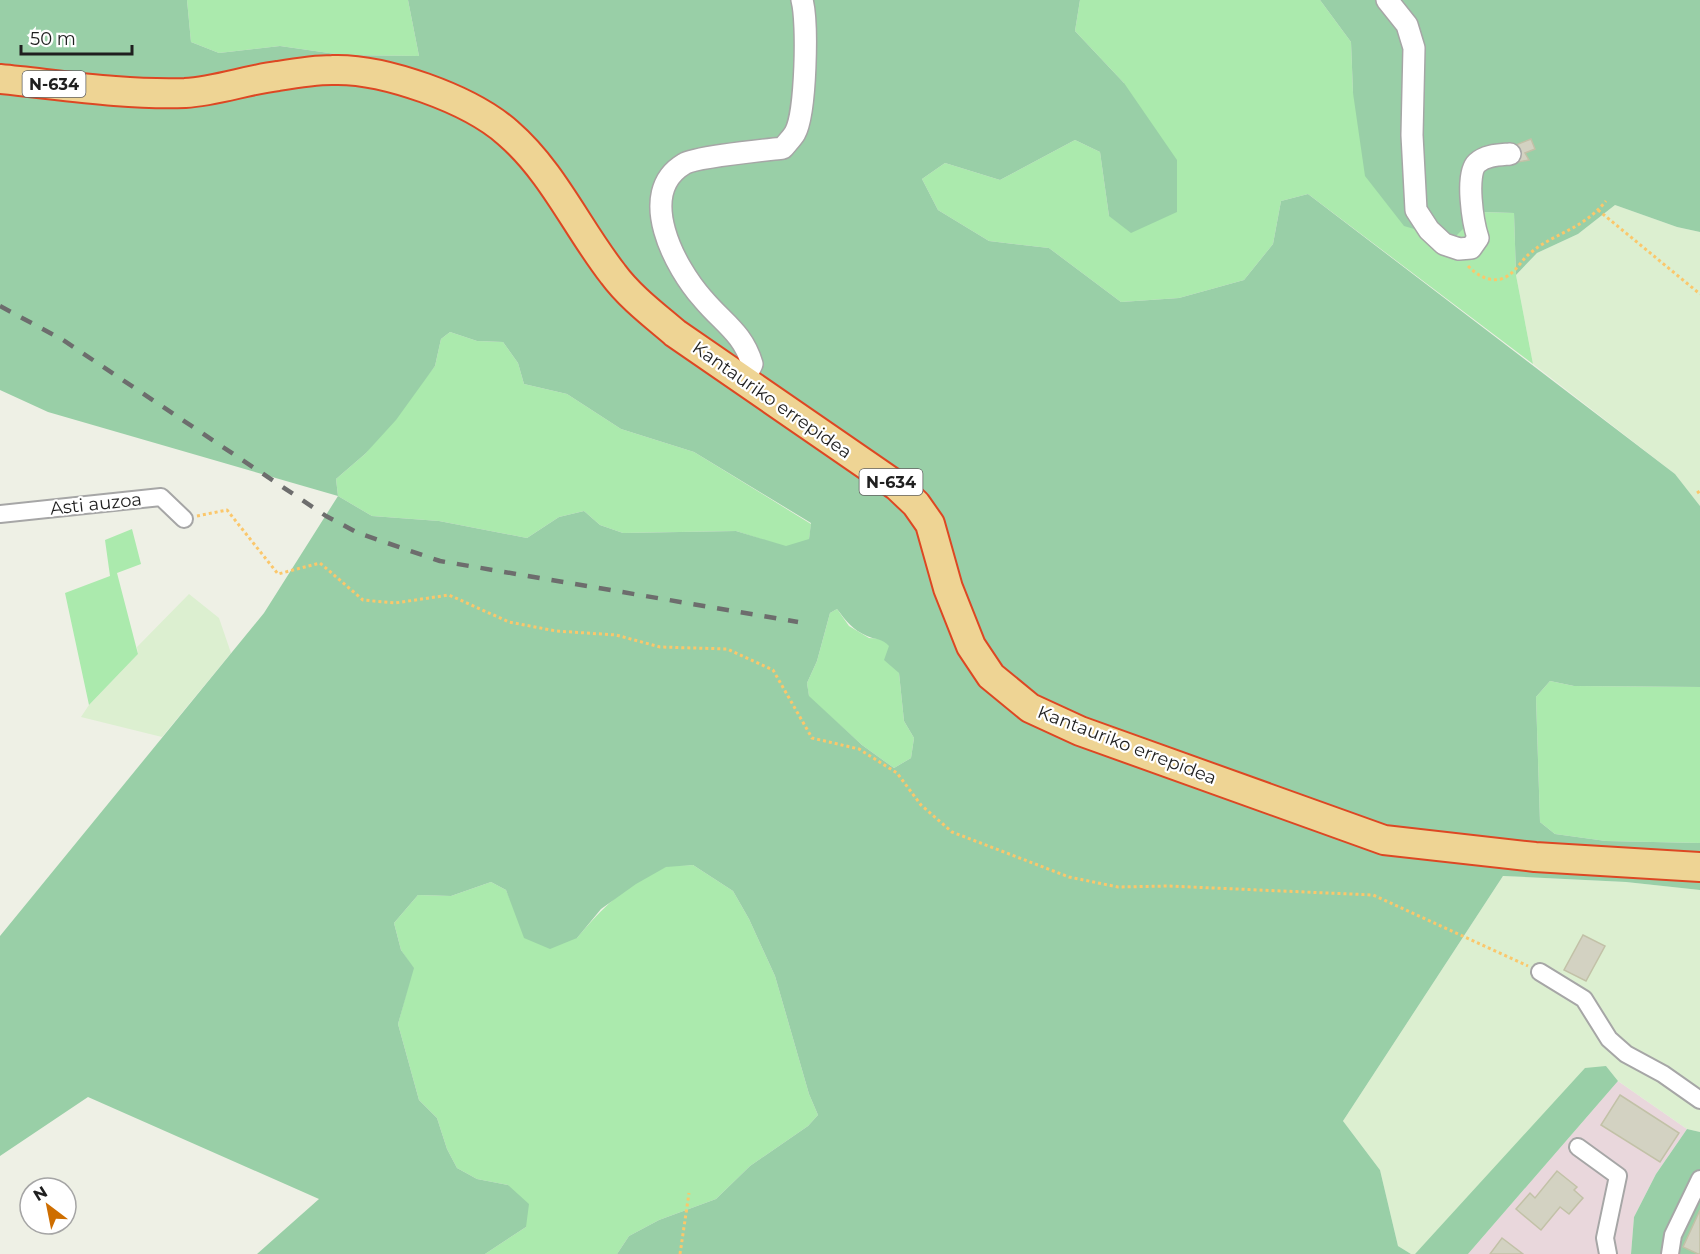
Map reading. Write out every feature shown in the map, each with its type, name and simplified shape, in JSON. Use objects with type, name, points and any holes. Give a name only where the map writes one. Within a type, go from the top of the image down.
[{"type":"highway","name":"Kantauriko errepidea","points":[[0,79],[139,92],[182,93],[208,91],[275,76],[333,70],[372,73],[424,88],[461,104],[507,131],[545,173],[614,276],[675,333],[897,486],[916,504],[930,524],[948,588],[971,646],[991,676],[1030,708],[1080,731],[1383,840],[1460,850],[1672,866]]},
{"type":"highway","name":"N-634","points":[[1672,866],[1700,867]]},
{"type":"highway","name":"N-634","points":[[1672,866],[1700,872]]},
{"type":"street","points":[[744,381],[752,364],[747,345],[702,299],[682,271],[664,231],[660,200],[664,182],[685,163],[783,148],[795,133],[804,98],[807,16],[802,0]]},
{"type":"street","points":[[1387,0],[1407,25],[1414,48],[1412,135],[1416,210],[1444,244],[1459,249],[1472,248],[1478,238],[1472,220],[1472,175],[1476,164],[1488,156],[1510,154]]},
{"type":"street","name":"Asti auzoa","points":[[0,514],[161,497],[184,519]]},
{"type":"street","points":[[1540,972],[1584,999],[1609,1039],[1626,1054],[1663,1074],[1700,1100]]},
{"type":"street","points":[[1578,1147],[1618,1176],[1605,1238],[1608,1254]]},
{"type":"street","points":[[1670,1254],[1673,1235],[1700,1179]]},
{"type":"path","points":[[1459,249],[1464,262],[1477,276],[1493,280],[1504,278],[1529,255],[1550,240],[1574,230],[1606,201]]},
{"type":"path","points":[[1598,210],[1700,294]]},
{"type":"path","points":[[184,519],[227,510],[278,574],[320,562],[363,600],[395,603],[449,595],[509,622],[532,627],[616,635],[660,647],[727,649],[773,670],[812,738],[859,749],[897,773],[921,806],[951,832],[1069,877],[1118,888],[1168,886],[1373,895],[1540,972]]},
{"type":"path","points":[[680,1254],[689,1193]]},
{"type":"shaded area","points":[[1618,1081],[1687,1129],[1656,1174],[1634,1217],[1631,1254],[1468,1254]]},
{"type":"green space","points":[[0,0],[187,0],[191,42],[219,53],[280,46],[343,55],[419,56],[408,0],[1080,0],[1075,31],[1124,83],[1177,160],[1177,212],[1131,233],[1109,216],[1100,152],[1075,140],[1000,180],[945,163],[922,179],[938,210],[989,241],[1049,248],[1121,302],[1179,298],[1244,280],[1273,244],[1281,201],[1308,194],[1675,474],[1700,506],[1700,687],[1574,686],[1550,681],[1536,697],[1540,822],[1555,834],[1606,841],[1700,843],[1700,890],[1626,882],[1503,876],[1343,1121],[1380,1170],[1398,1246],[1411,1254],[617,1254],[629,1236],[659,1220],[716,1199],[750,1166],[808,1126],[818,1115],[809,1094],[775,976],[749,919],[733,891],[693,865],[666,867],[636,884],[601,909],[577,938],[550,949],[524,938],[506,890],[491,882],[451,896],[418,895],[394,923],[401,950],[414,968],[398,1024],[419,1100],[437,1118],[447,1149],[457,1168],[477,1179],[508,1185],[529,1204],[526,1227],[485,1254],[257,1254],[319,1199],[88,1097],[0,1156],[0,936],[264,613],[338,496],[48,412],[0,390]],"holes":[[[450,332],[477,341],[503,342],[518,363],[524,384],[567,394],[621,429],[694,452],[811,523],[809,539],[786,546],[736,531],[623,533],[600,525],[584,511],[559,517],[527,538],[439,521],[372,516],[338,496],[336,479],[365,454],[396,420],[435,366],[441,339]],[[837,609],[858,631],[881,640],[889,646],[884,660],[899,673],[904,721],[914,738],[911,758],[894,768],[862,745],[809,696],[807,683],[817,661],[830,613]]]},
{"type":"green space","points":[[187,0],[408,0],[419,56],[343,55],[280,46],[219,53],[191,42]]},
{"type":"green space","points":[[1080,0],[1320,0],[1351,42],[1353,93],[1480,212],[1514,213],[1516,275],[1533,364],[1308,194],[1281,201],[1273,244],[1244,280],[1179,298],[1121,302],[1049,248],[989,241],[938,210],[922,179],[945,163],[1000,180],[1075,140],[1100,152],[1109,216],[1124,83],[1075,31]]},
{"type":"green space","points":[[1320,0],[1700,0],[1700,232],[1677,227],[1615,205],[1578,234],[1537,253],[1516,275],[1514,213],[1480,212],[1452,240],[1404,226],[1365,176],[1353,93],[1351,42]]},
{"type":"green space","points":[[1615,205],[1677,227],[1700,232],[1700,506],[1675,474],[1533,364],[1516,275],[1537,253],[1578,234]]},
{"type":"green space","points":[[450,332],[477,341],[503,342],[518,363],[524,384],[567,394],[621,429],[694,452],[811,524],[809,540],[786,547],[736,531],[623,533],[600,525],[584,511],[559,517],[527,538],[439,521],[372,516],[338,496],[336,479],[365,454],[435,366],[441,339]]},
{"type":"green space","points":[[132,529],[141,564],[117,573],[138,654],[89,705],[65,593],[110,576],[105,540]]},
{"type":"green space","points":[[189,594],[219,618],[231,653],[162,737],[81,717],[89,705],[138,654],[137,647]]},
{"type":"green space","points":[[837,609],[849,626],[869,638],[883,639],[889,645],[899,673],[904,721],[914,738],[911,758],[894,768],[862,745],[809,697],[807,683],[817,661],[830,613]]},
{"type":"green space","points":[[1550,681],[1574,686],[1700,687],[1700,843],[1606,841],[1555,834],[1540,822],[1536,697]]},
{"type":"green space","points":[[693,865],[733,891],[749,919],[775,976],[809,1094],[818,1115],[808,1126],[750,1166],[716,1199],[659,1220],[629,1236],[617,1254],[485,1254],[526,1227],[508,1185],[477,1179],[457,1168],[447,1149],[437,1118],[419,1100],[398,1024],[413,968],[401,950],[394,923],[418,895],[451,896],[491,882],[506,890],[516,913],[577,938],[606,907],[640,880],[668,866]]},
{"type":"green space","points":[[1503,876],[1626,882],[1700,890],[1700,1132],[1687,1129],[1618,1081],[1606,1066],[1415,1254],[1411,1254],[1398,1246],[1380,1170],[1343,1121]]},
{"type":"green space","points":[[1606,1066],[1618,1081],[1468,1254],[1415,1254],[1585,1068]]},
{"type":"green space","points":[[1687,1129],[1700,1132],[1700,1254],[1631,1254],[1634,1217],[1656,1174]]},
{"type":"building","points":[[1531,139],[1535,149],[1525,153],[1529,160],[1513,163],[1508,148]]},
{"type":"building","points":[[1583,935],[1605,946],[1586,981],[1564,970]]},
{"type":"building","points":[[1620,1095],[1679,1133],[1660,1162],[1601,1125]]},
{"type":"building","points":[[1557,1171],[1577,1187],[1574,1190],[1583,1198],[1569,1214],[1560,1207],[1541,1230],[1516,1209],[1530,1193],[1535,1198]]},
{"type":"building","points":[[1700,1210],[1700,1254],[1698,1254],[1683,1247]]},
{"type":"building","points":[[1502,1238],[1523,1254],[1490,1254]]},
{"type":"railway","points":[[0,306],[63,340],[326,516],[358,533],[440,561],[798,622]]}]
